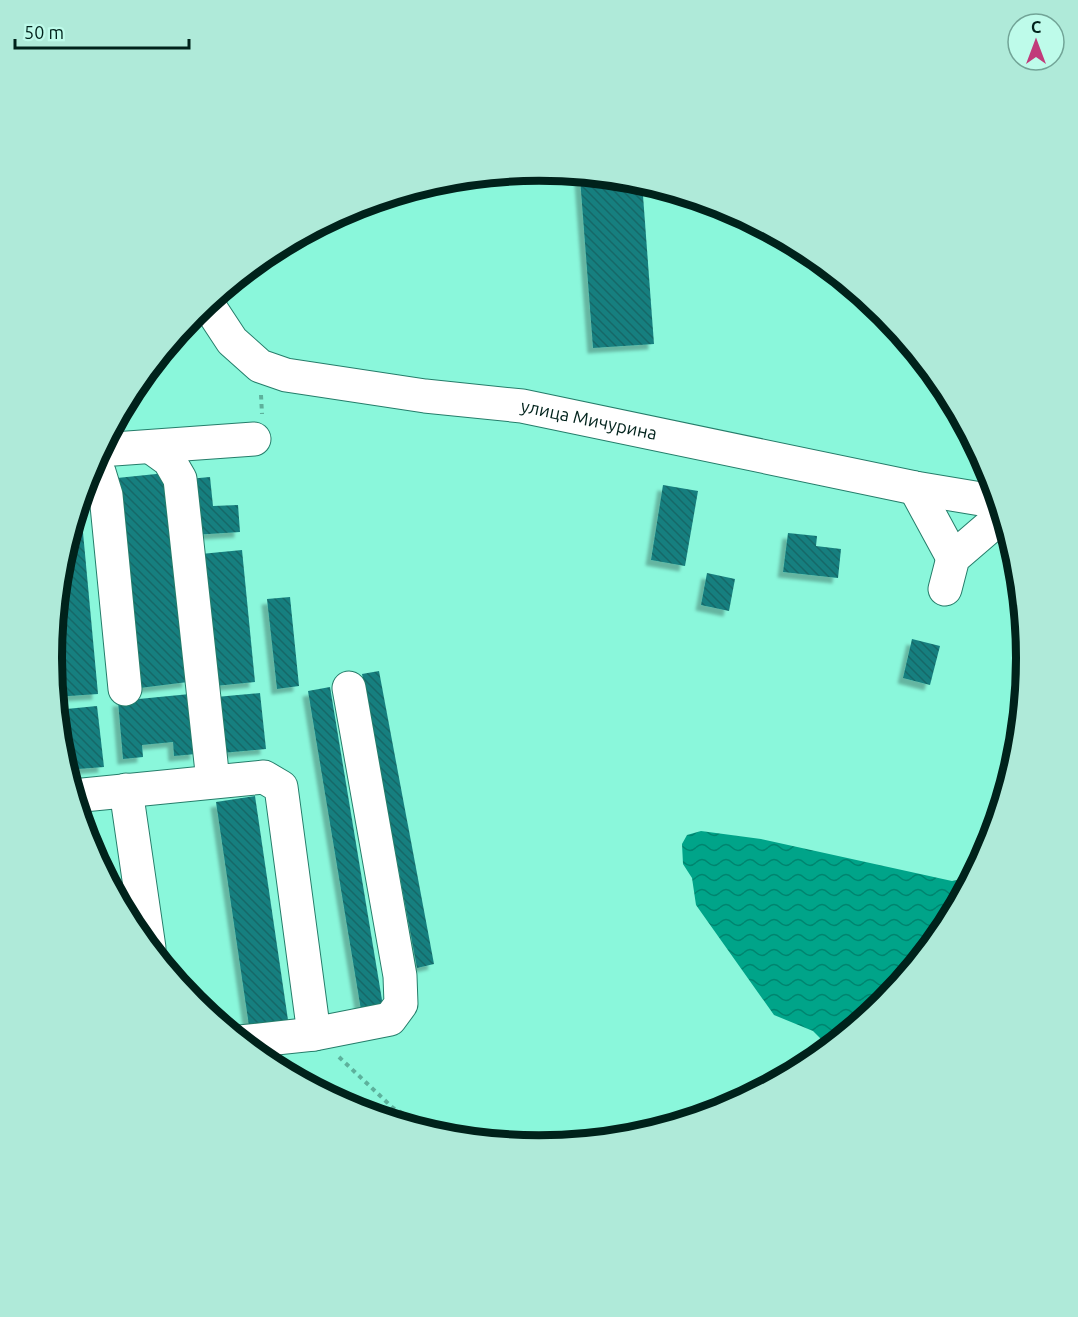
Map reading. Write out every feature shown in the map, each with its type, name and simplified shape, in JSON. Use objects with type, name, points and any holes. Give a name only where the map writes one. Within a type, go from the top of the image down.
[{"type":"street","name":"улица Мичурина","points":[[212,310],[232,340],[260,366],[286,375],[425,396],[522,406],[915,488],[989,500]]},
{"type":"street","points":[[110,449],[254,439]]},
{"type":"street","points":[[151,447],[170,460],[180,479],[213,781]]},
{"type":"street","points":[[99,473],[106,495],[125,689]]},
{"type":"street","points":[[915,488],[953,558]]},
{"type":"street","points":[[945,589],[953,558],[996,521]]},
{"type":"street","points":[[253,1041],[314,1034],[390,1019],[401,1004],[400,976],[349,688]]},
{"type":"street","points":[[82,795],[264,777],[281,787],[314,1034]]},
{"type":"street","points":[[126,790],[145,929]]},
{"type":"path","points":[[254,439],[262,428],[260,366]]},
{"type":"path","points":[[314,1034],[393,1108],[416,1120]]},
{"type":"water","points":[[701,831],[761,839],[952,881],[962,879],[936,924],[898,973],[854,1018],[824,1042],[813,1031],[774,1015],[696,905],[692,878],[683,864],[682,844],[687,835]]},
{"type":"building","points":[[580,183],[643,192],[654,344],[593,348]]},
{"type":"building","points":[[166,473],[188,682],[140,688],[117,478]]},
{"type":"building","points":[[210,477],[213,506],[238,505],[240,532],[193,535],[188,479]]},
{"type":"building","points":[[663,485],[698,491],[685,566],[651,560]]},
{"type":"building","points":[[82,522],[98,694],[64,696],[63,690],[62,658],[66,596]]},
{"type":"building","points":[[788,533],[817,536],[816,546],[841,549],[838,578],[783,572]]},
{"type":"building","points":[[242,550],[255,682],[215,686],[201,554]]},
{"type":"building","points":[[707,573],[735,579],[729,611],[701,605]]},
{"type":"building","points":[[290,597],[299,686],[277,689],[267,599]]},
{"type":"building","points":[[912,639],[940,646],[930,685],[903,678]]},
{"type":"building","points":[[379,671],[434,964],[417,968],[362,674]]},
{"type":"building","points":[[330,687],[383,1006],[361,1010],[308,691]]},
{"type":"building","points":[[260,693],[266,749],[222,753],[216,697]]},
{"type":"building","points":[[190,694],[196,754],[174,756],[173,742],[142,745],[143,757],[123,759],[118,701]]},
{"type":"building","points":[[97,706],[104,767],[75,769],[65,709]]},
{"type":"building","points":[[255,796],[288,1020],[249,1026],[216,802]]}]
